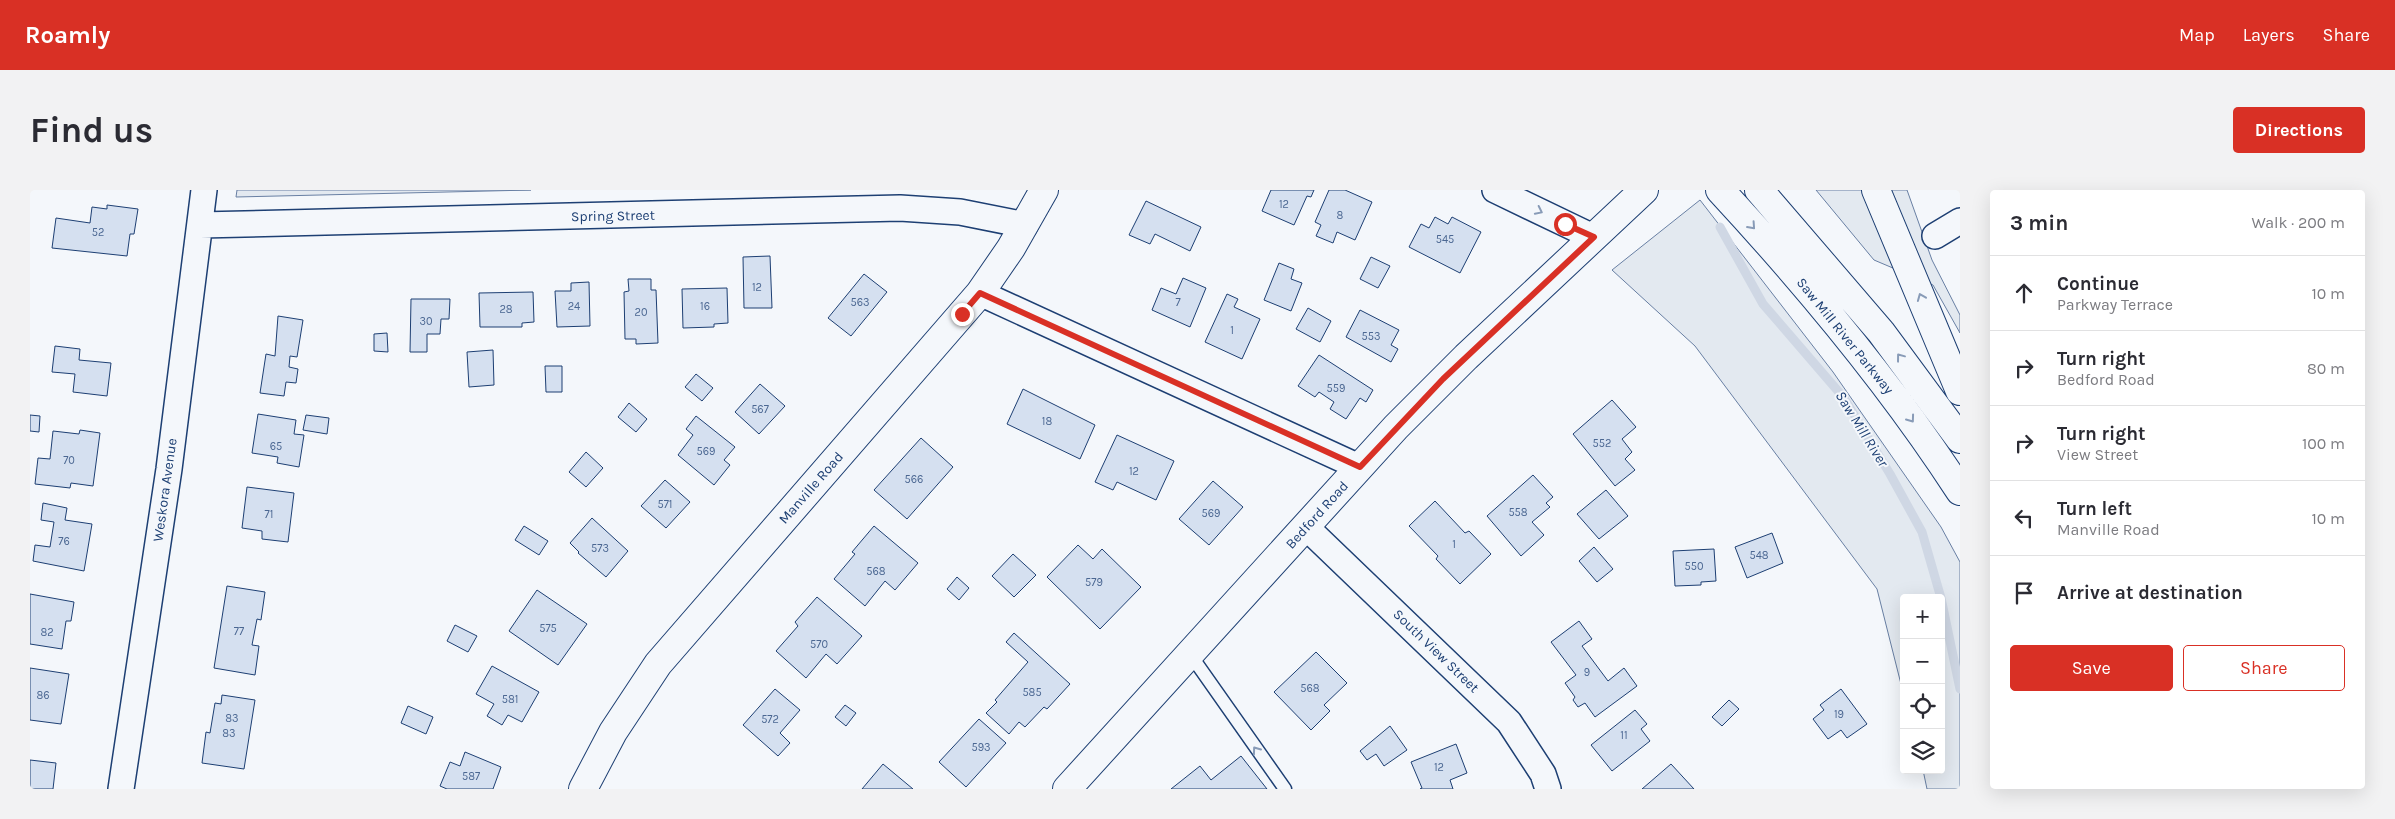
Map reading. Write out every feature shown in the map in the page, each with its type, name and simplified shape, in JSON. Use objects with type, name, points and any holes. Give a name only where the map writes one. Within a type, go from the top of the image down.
[{"type":"main road","name":"Manville Road","points":[[584,789],[613,732],[658,664],[980,293],[1025,225],[1044,190]]},
{"type":"main road","name":"Saw Mill River Parkway","points":[[1720,190],[1768,243],[1864,358],[1894,396],[1960,491]]},
{"type":"main road","name":"Saw Mill River Parkway","points":[[1759,190],[1865,312],[1960,439]]},
{"type":"main road","points":[[1876,190],[1960,391]]},
{"type":"main road","name":"Bedford Road","points":[[1067,789],[1360,467],[1443,379],[1642,192]]},
{"type":"street","name":"Weskora Avenue","points":[[121,789],[169,469],[204,190]]},
{"type":"street","points":[[1495,190],[1594,237]]},
{"type":"street","name":"Spring Street","points":[[200,225],[900,208],[960,212],[1025,225]]},
{"type":"street","points":[[1935,236],[1960,221]]},
{"type":"street","points":[[980,293],[1360,467]]},
{"type":"street","name":"South View Street","points":[[1306,527],[1436,650],[1508,722],[1543,774],[1548,789]]},
{"type":"lane","points":[[1190,654],[1285,789]]},
{"type":"shaded area","points":[[237,190],[531,190],[236,197]]},
{"type":"shaded area","points":[[1816,190],[1907,190],[1932,260],[1960,315],[1960,333],[1933,285],[1874,260]]},
{"type":"shaded area","points":[[1700,200],[1833,372],[1941,527],[1960,562],[1960,789],[1927,789],[1924,774],[1945,774],[1945,594],[1900,594],[1900,680],[1877,589],[1695,346],[1612,270]]},
{"type":"building","points":[[1271,190],[1314,190],[1311,197],[1307,196],[1294,225],[1262,211]]},
{"type":"building","points":[[1329,190],[1345,190],[1372,202],[1355,240],[1337,232],[1333,243],[1316,236],[1321,225],[1315,222]]},
{"type":"building","points":[[1146,201],[1201,227],[1190,251],[1155,234],[1150,244],[1129,235]]},
{"type":"building","points":[[107,205],[138,209],[134,234],[130,234],[127,256],[52,248],[56,218],[90,223],[92,207],[107,209]]},
{"type":"building","points":[[1435,217],[1448,224],[1452,217],[1481,232],[1460,273],[1409,247],[1421,224],[1429,228]]},
{"type":"building","points":[[770,256],[772,308],[744,308],[743,257]]},
{"type":"building","points":[[1371,257],[1390,266],[1378,288],[1360,279]]},
{"type":"building","points":[[1279,263],[1294,269],[1291,279],[1302,283],[1291,311],[1264,300]]},
{"type":"building","points":[[864,274],[887,292],[851,336],[828,318]]},
{"type":"building","points":[[1183,278],[1206,288],[1190,327],[1152,310],[1161,288],[1176,294]]},
{"type":"building","points":[[628,279],[651,279],[651,290],[656,290],[658,343],[636,344],[636,339],[625,339],[624,292],[629,291]]},
{"type":"building","points":[[589,282],[590,326],[557,327],[555,291],[571,291],[571,283]]},
{"type":"building","points":[[727,288],[728,323],[714,324],[714,327],[683,328],[682,289]]},
{"type":"building","points":[[533,292],[534,322],[522,323],[522,327],[480,327],[479,293]]},
{"type":"building","points":[[1227,294],[1238,299],[1234,307],[1260,319],[1242,359],[1205,342]]},
{"type":"building","points":[[411,299],[450,299],[449,319],[441,319],[440,334],[427,334],[427,352],[410,352]]},
{"type":"building","points":[[1308,308],[1331,321],[1320,342],[1296,329]]},
{"type":"building","points":[[1360,310],[1399,330],[1391,345],[1398,349],[1391,362],[1346,337]]},
{"type":"building","points":[[278,316],[303,320],[297,357],[290,356],[289,367],[298,369],[296,383],[286,382],[284,396],[260,393],[266,354],[275,356]]},
{"type":"building","points":[[387,333],[388,352],[374,351],[374,334]]},
{"type":"building","points":[[55,346],[80,349],[79,360],[111,363],[107,396],[73,392],[75,374],[52,372]]},
{"type":"building","points":[[493,350],[494,385],[469,387],[467,352]]},
{"type":"building","points":[[1319,355],[1373,390],[1366,402],[1360,398],[1346,419],[1330,409],[1334,402],[1319,392],[1315,397],[1298,386]]},
{"type":"building","points":[[545,366],[562,366],[562,392],[546,392]]},
{"type":"building","points":[[696,374],[713,388],[702,401],[685,387]]},
{"type":"building","points":[[760,384],[785,406],[759,434],[735,412]]},
{"type":"building","points":[[1023,389],[1095,425],[1080,459],[1007,424]]},
{"type":"building","points":[[1612,400],[1636,427],[1622,439],[1632,452],[1625,459],[1635,470],[1615,486],[1573,434]]},
{"type":"building","points":[[629,403],[647,419],[636,432],[618,417]]},
{"type":"building","points":[[258,414],[296,420],[294,434],[304,435],[299,467],[277,463],[278,457],[252,453]]},
{"type":"building","points":[[30,415],[40,416],[39,432],[30,431]]},
{"type":"building","points":[[306,415],[329,418],[327,434],[303,430]]},
{"type":"building","points":[[696,416],[735,447],[724,460],[730,465],[714,485],[678,455],[693,435],[686,429]]},
{"type":"building","points":[[80,430],[100,433],[93,486],[71,483],[70,488],[35,484],[38,458],[50,459],[53,431],[79,434]]},
{"type":"building","points":[[1117,435],[1174,461],[1156,500],[1117,482],[1113,490],[1095,482]]},
{"type":"building","points":[[921,438],[953,467],[907,519],[874,490]]},
{"type":"building","points":[[586,452],[603,468],[586,487],[569,472]]},
{"type":"building","points":[[1533,475],[1553,497],[1546,503],[1550,507],[1532,522],[1544,535],[1521,556],[1487,516]]},
{"type":"building","points":[[665,480],[690,502],[666,528],[641,506]]},
{"type":"building","points":[[1213,481],[1243,507],[1209,545],[1179,519]]},
{"type":"building","points":[[247,487],[294,493],[288,542],[262,539],[262,531],[242,528]]},
{"type":"building","points":[[1606,490],[1628,516],[1599,539],[1577,514]]},
{"type":"building","points":[[1435,501],[1465,533],[1469,531],[1491,554],[1460,584],[1436,559],[1438,556],[1409,526]]},
{"type":"building","points":[[43,503],[67,508],[65,520],[92,524],[84,571],[33,561],[35,545],[50,547],[54,522],[41,520]]},
{"type":"building","points":[[592,518],[628,551],[606,577],[578,553],[570,543]]},
{"type":"building","points":[[524,526],[548,541],[539,555],[515,540]]},
{"type":"building","points":[[874,526],[918,563],[895,590],[885,581],[865,606],[834,579],[855,554],[852,552]]},
{"type":"building","points":[[1772,533],[1783,563],[1747,578],[1735,547]]},
{"type":"building","points":[[1078,545],[1093,559],[1102,549],[1141,587],[1100,629],[1047,577]]},
{"type":"building","points":[[1594,547],[1613,569],[1597,582],[1579,561]]},
{"type":"building","points":[[1714,549],[1716,581],[1701,582],[1701,585],[1675,586],[1673,551]]},
{"type":"building","points":[[1013,554],[1036,575],[1014,597],[992,576]]},
{"type":"building","points":[[957,577],[969,588],[959,600],[947,589]]},
{"type":"building","points":[[227,586],[265,592],[261,620],[257,619],[252,645],[259,646],[255,675],[214,668]]},
{"type":"building","points":[[537,590],[587,624],[558,665],[509,631]]},
{"type":"building","points":[[30,594],[74,602],[71,621],[66,621],[62,649],[30,644]]},
{"type":"building","points":[[817,597],[862,636],[837,664],[826,654],[806,678],[776,651],[798,626],[795,622]]},
{"type":"building","points":[[1579,621],[1592,639],[1582,646],[1608,681],[1624,668],[1637,686],[1595,717],[1585,703],[1578,707],[1573,700],[1575,697],[1565,683],[1576,675],[1551,642]]},
{"type":"building","points":[[455,625],[477,636],[468,652],[447,641]]},
{"type":"building","points":[[1014,633],[1070,684],[1047,709],[1044,707],[1025,727],[1019,722],[1009,734],[986,713],[1028,662],[1006,642]]},
{"type":"building","points":[[1316,652],[1347,683],[1324,705],[1330,711],[1311,730],[1274,692]]},
{"type":"building","points":[[492,666],[539,692],[522,722],[508,715],[502,725],[487,716],[494,704],[476,694]]},
{"type":"building","points":[[30,668],[69,674],[61,724],[30,720]]},
{"type":"building","points":[[775,689],[800,710],[780,733],[790,743],[778,756],[743,725]]},
{"type":"building","points":[[1841,689],[1867,724],[1847,738],[1841,730],[1828,739],[1813,719],[1824,710],[1820,705]]},
{"type":"building","points":[[222,695],[255,700],[244,769],[202,763],[206,732],[210,733],[215,703],[221,704]]},
{"type":"building","points":[[1729,700],[1739,709],[1722,726],[1712,717]]},
{"type":"building","points":[[845,705],[856,713],[846,726],[835,717]]},
{"type":"building","points":[[408,706],[433,717],[426,734],[401,723]]},
{"type":"building","points":[[1635,710],[1647,724],[1641,729],[1650,741],[1612,771],[1591,745]]},
{"type":"building","points":[[979,719],[1006,743],[966,787],[939,762]]},
{"type":"building","points":[[1390,726],[1407,750],[1384,766],[1376,754],[1367,760],[1360,751]]},
{"type":"building","points":[[1456,744],[1467,773],[1450,780],[1453,789],[1420,789],[1422,788],[1411,762]]},
{"type":"building","points":[[465,752],[501,767],[493,789],[447,789],[440,786],[450,762],[460,766]]},
{"type":"building","points":[[1241,756],[1267,789],[1171,789],[1200,766],[1211,780]]},
{"type":"building","points":[[30,760],[56,763],[53,789],[30,789]]},
{"type":"building","points":[[883,764],[913,789],[862,789]]},
{"type":"building","points":[[1671,764],[1694,789],[1642,789]]},
{"type":"waterway","name":"Saw Mill River","points":[[1720,227],[1763,304],[1844,398],[1890,474],[1922,532],[1940,594]]},
{"type":"waterway","name":"Saw Mill River","points":[[1945,617],[1960,689]]},
{"type":"route","points":[[962,314],[980,293],[1360,467],[1443,379],[1594,237],[1565,224]]}]
